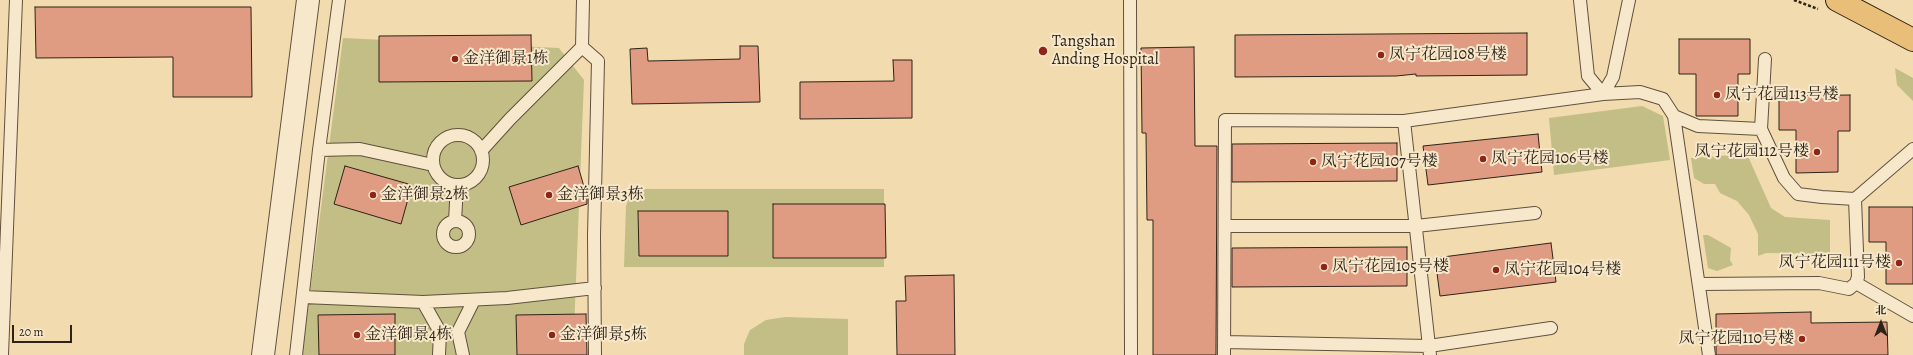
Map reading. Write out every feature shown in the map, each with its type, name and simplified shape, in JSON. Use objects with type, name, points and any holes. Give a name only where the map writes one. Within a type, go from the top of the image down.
[{"type":"main road","points":[[1837,0],[1913,40]]},
{"type":"street","points":[[263,355],[308,0]]},
{"type":"lane","points":[[2,355],[16,0]]},
{"type":"lane","points":[[296,355],[319,150],[339,0]]},
{"type":"lane","points":[[481,151],[510,119],[582,47],[583,0]]},
{"type":"lane","points":[[1130,0],[1131,355]]},
{"type":"lane","points":[[1580,0],[1588,76],[1603,94]]},
{"type":"lane","points":[[1603,94],[1613,77],[1629,0]]},
{"type":"lane","points":[[582,47],[598,61],[594,236],[595,355]]},
{"type":"lane","points":[[1765,59],[1762,129],[1784,178],[1798,194],[1855,199],[1913,149]]},
{"type":"lane","points":[[1224,355],[1225,120],[1404,121],[1603,94],[1640,92],[1663,99],[1674,116],[1709,355]]},
{"type":"lane","points":[[1674,116],[1698,126],[1762,129]]},
{"type":"lane","points":[[1404,121],[1430,350]]},
{"type":"lane","points":[[455,135],[471,138],[481,151],[483,159],[479,175],[465,184],[457,185],[442,179],[433,165],[435,149],[447,137],[455,135]]},
{"type":"lane","points":[[319,150],[360,149],[433,165]]},
{"type":"lane","points":[[455,221],[457,185]]},
{"type":"lane","points":[[1699,284],[1819,283],[1849,289],[1856,283],[1858,277],[1855,199]]},
{"type":"lane","points":[[1225,226],[1416,226],[1535,213]]},
{"type":"lane","points":[[1856,283],[1913,316]]},
{"type":"lane","points":[[303,297],[423,302],[507,298],[595,288]]},
{"type":"lane","points":[[463,355],[458,332],[474,300]]},
{"type":"lane","points":[[423,302],[440,332],[439,355]]},
{"type":"lane","points":[[1224,342],[1430,350],[1551,328]]},
{"type":"shaded area","points":[[343,38],[559,48],[584,80],[573,355],[302,355]]},
{"type":"shaded area","points":[[1895,68],[1913,78],[1913,101],[1897,85]]},
{"type":"shaded area","points":[[1642,106],[1663,116],[1670,160],[1554,175],[1549,118]]},
{"type":"shaded area","points":[[1747,154],[1771,208],[1785,217],[1830,220],[1830,254],[1766,253],[1758,256],[1758,234],[1749,215],[1737,201],[1720,193],[1715,184],[1704,184],[1694,178],[1691,158]]},
{"type":"shaded area","points":[[645,189],[884,189],[884,267],[624,267],[626,206],[629,198],[635,192]]},
{"type":"shaded area","points":[[1703,235],[1708,235],[1731,248],[1730,260],[1733,265],[1717,271],[1708,268]]},
{"type":"shaded area","points":[[785,317],[848,319],[848,355],[744,355],[744,344],[750,330],[766,320]]},
{"type":"building","points":[[35,7],[251,7],[252,97],[173,97],[173,57],[36,58]]},
{"type":"building","name":"凤宁花园108号楼","points":[[1527,33],[1527,75],[1416,76],[1416,74],[1396,76],[1235,77],[1235,35]]},
{"type":"building","name":"金洋御景1栋","points":[[531,35],[532,81],[379,82],[379,36]]},
{"type":"building","name":"凤宁花园113号楼","points":[[1679,39],[1750,39],[1750,74],[1738,74],[1738,116],[1696,116],[1696,74],[1679,74]]},
{"type":"building","points":[[740,46],[758,46],[760,102],[632,104],[630,49],[647,48],[648,61],[740,59]]},
{"type":"building","points":[[1194,47],[1195,146],[1217,146],[1216,355],[1153,355],[1153,220],[1147,220],[1146,133],[1142,133],[1141,48]]},
{"type":"building","points":[[893,60],[912,60],[912,118],[800,119],[800,82],[894,81]]},
{"type":"building","name":"凤宁花园112号楼","points":[[1850,95],[1850,131],[1838,131],[1838,172],[1796,173],[1796,130],[1779,130],[1779,96]]},
{"type":"building","name":"凤宁花园106号楼","points":[[1538,134],[1542,172],[1428,185],[1423,146]]},
{"type":"building","name":"凤宁花园107号楼","points":[[1397,143],[1397,181],[1232,182],[1232,144]]},
{"type":"building","name":"金洋御景2栋","points":[[345,166],[412,185],[401,224],[334,204]]},
{"type":"building","name":"金洋御景3栋","points":[[578,166],[587,197],[587,204],[521,225],[509,187]]},
{"type":"building","points":[[773,204],[885,204],[886,258],[773,258]]},
{"type":"building","name":"凤宁花园111号楼","points":[[1869,207],[1913,207],[1913,284],[1886,284],[1886,242],[1869,242]]},
{"type":"building","points":[[638,211],[728,211],[728,256],[639,256]]},
{"type":"building","name":"凤宁花园104号楼","points":[[1551,243],[1556,282],[1440,296],[1435,258]]},
{"type":"building","name":"凤宁花园105号楼","points":[[1407,247],[1407,286],[1232,287],[1232,248]]},
{"type":"building","points":[[954,275],[955,355],[897,355],[896,301],[906,301],[905,276]]},
{"type":"building","name":"凤宁花园110号楼","points":[[1811,312],[1811,323],[1887,322],[1888,355],[1716,355],[1716,314]]},
{"type":"building","name":"金洋御景4栋","points":[[395,314],[395,355],[319,355],[318,315]]},
{"type":"building","name":"金洋御景5栋","points":[[586,314],[587,355],[517,355],[516,315]]},
{"type":"place","name":"Tangshan Anding Hospital","points":[[1043,51]]},
{"type":"place","name":"凤宁花园108号楼","points":[[1381,55]]},
{"type":"place","name":"金洋御景1栋","points":[[455,59]]},
{"type":"place","name":"凤宁花园113号楼","points":[[1717,95]]},
{"type":"place","name":"凤宁花园112号楼","points":[[1817,152]]},
{"type":"place","name":"凤宁花园106号楼","points":[[1483,159]]},
{"type":"place","name":"凤宁花园107号楼","points":[[1313,162]]},
{"type":"place","name":"金洋御景2栋","points":[[373,195]]},
{"type":"place","name":"金洋御景3栋","points":[[549,195]]},
{"type":"place","name":"凤宁花园111号楼","points":[[1899,263]]},
{"type":"place","name":"凤宁花园105号楼","points":[[1324,267]]},
{"type":"place","name":"凤宁花园104号楼","points":[[1496,270]]},
{"type":"place","name":"金洋御景4栋","points":[[357,335]]},
{"type":"place","name":"金洋御景5栋","points":[[552,335]]},
{"type":"place","name":"凤宁花园110号楼","points":[[1802,339]]}]
